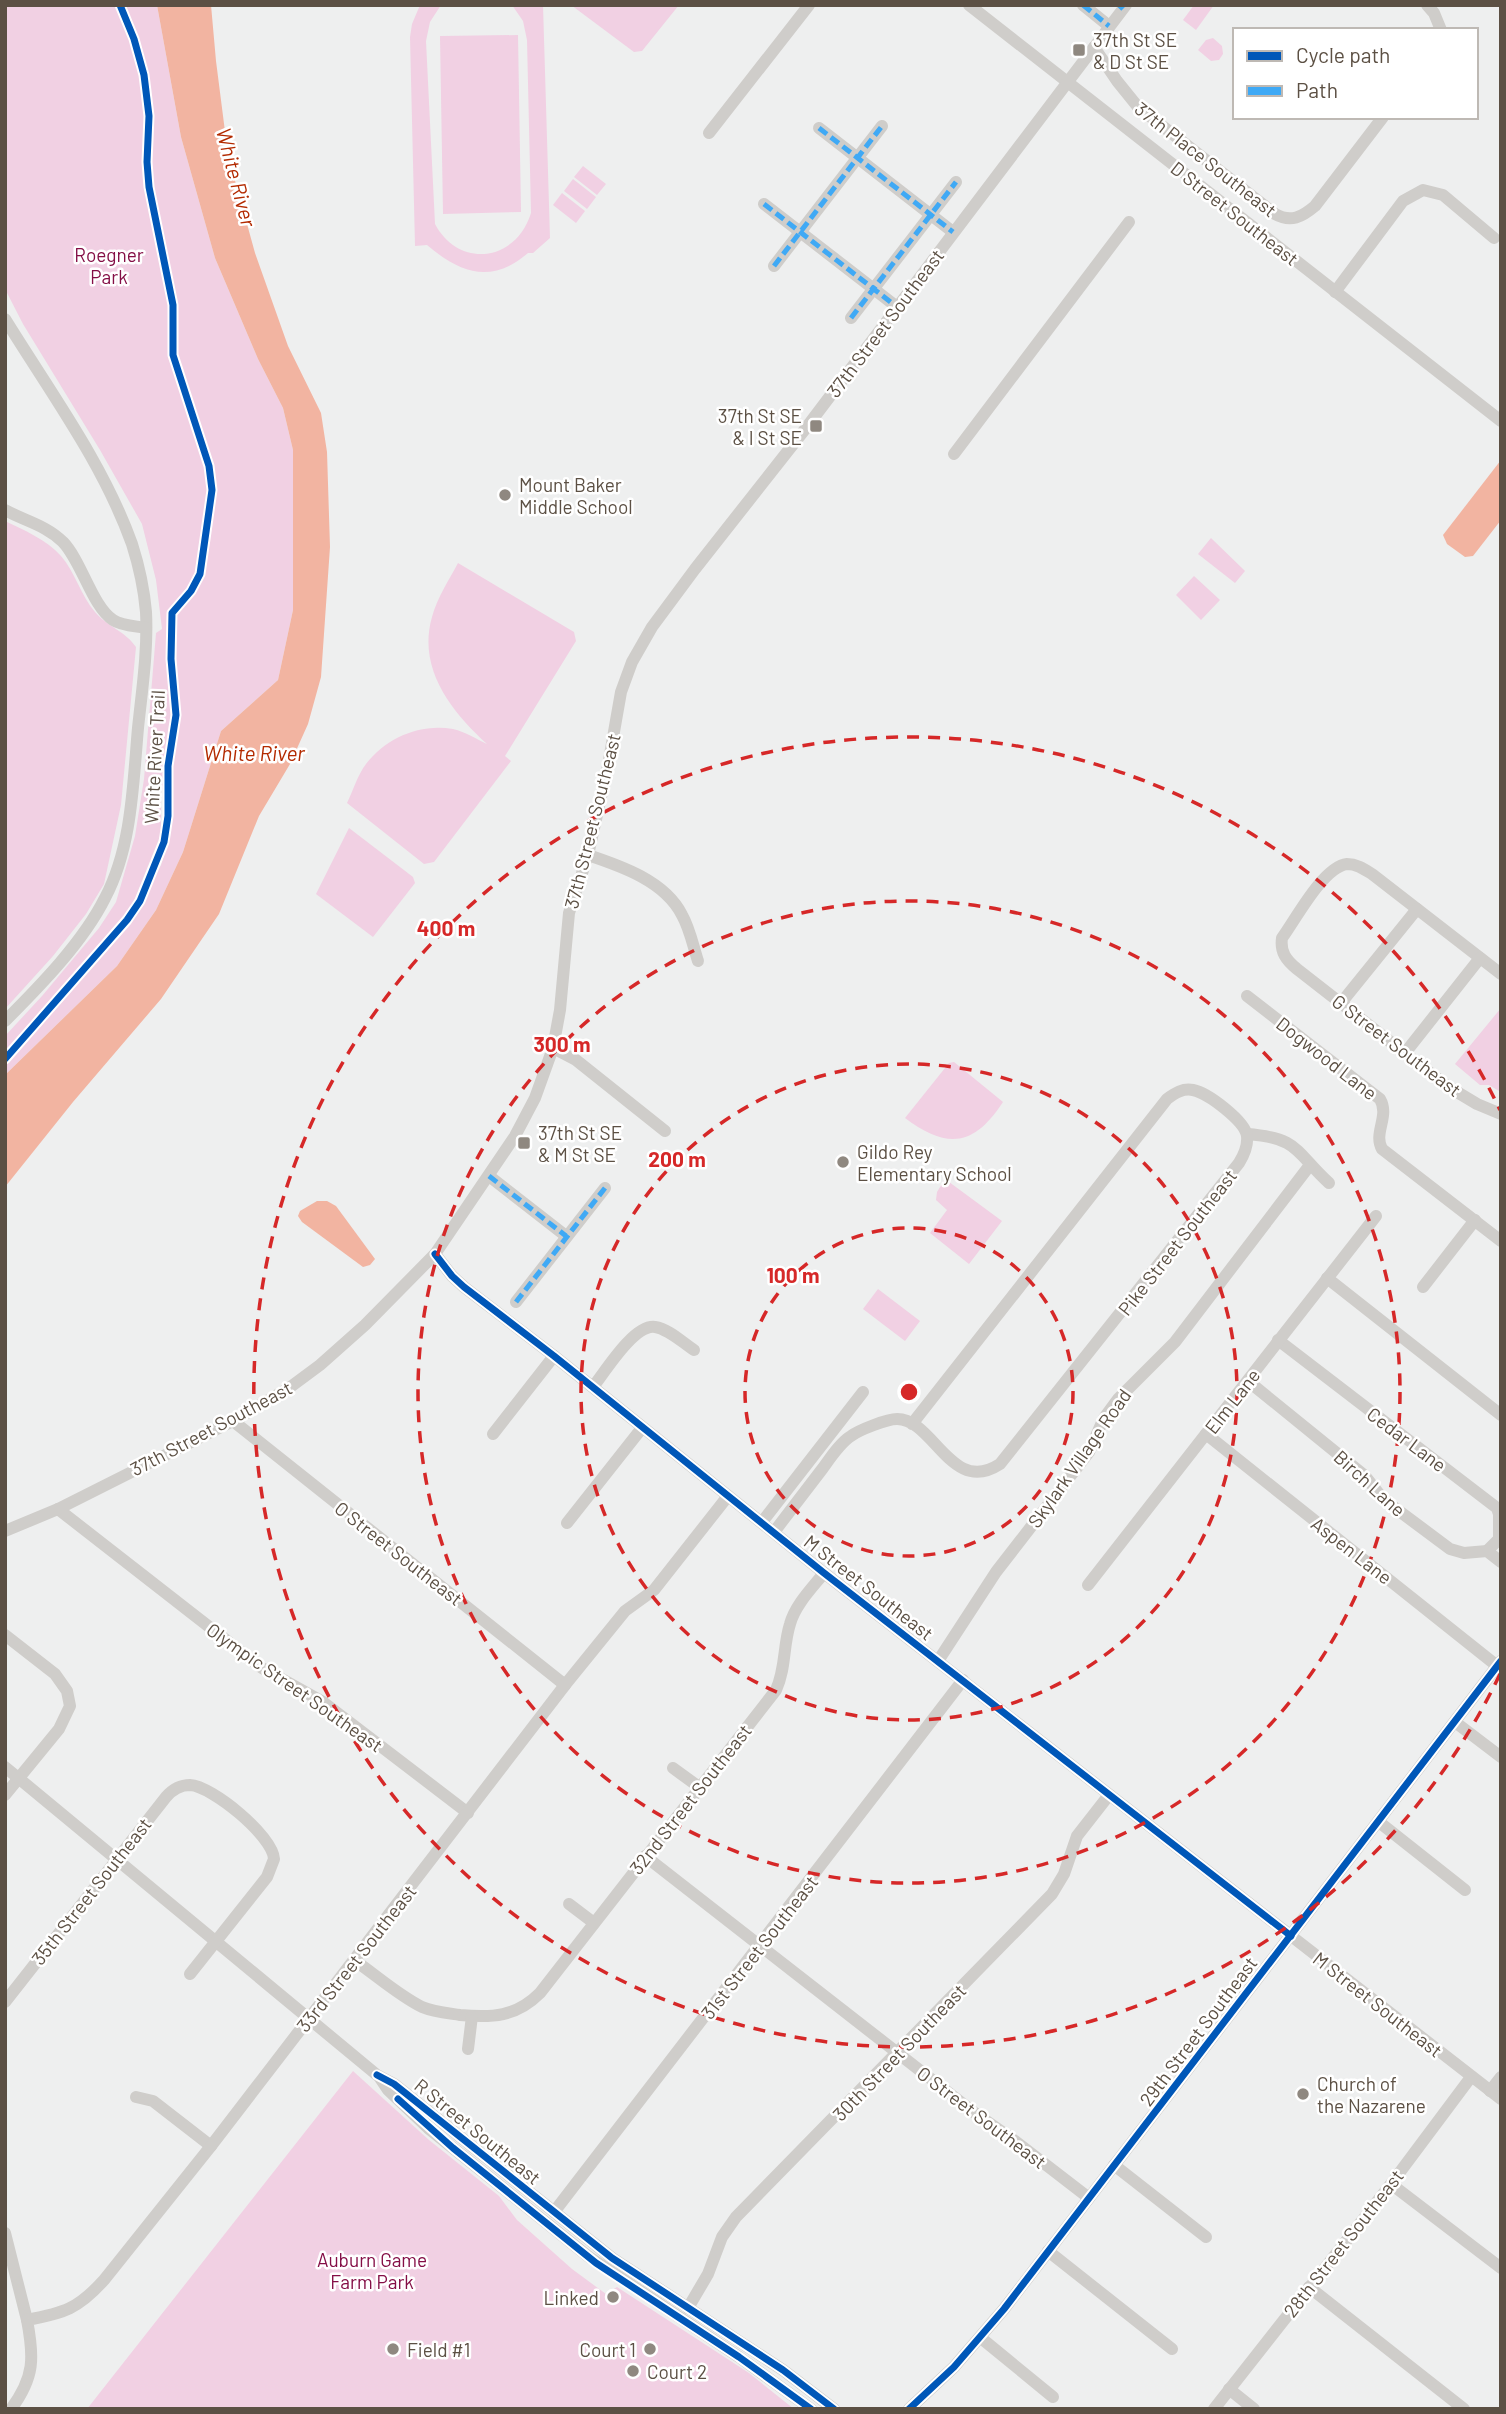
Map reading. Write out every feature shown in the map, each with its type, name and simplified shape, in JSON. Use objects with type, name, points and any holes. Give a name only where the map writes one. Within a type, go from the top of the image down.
[{"type":"street","points":[[709,133],[809,5]]},
{"type":"street","name":"D Street Southeast","points":[[969,5],[1501,421]]},
{"type":"street","points":[[1083,5],[1109,26]]},
{"type":"street","points":[[1427,5],[1440,28]]},
{"type":"street","name":"37th Street Southeast","points":[[5,1531],[58,1509],[233,1421],[289,1388],[365,1325],[435,1254],[526,1117],[553,1048],[560,1010],[569,913],[588,855],[621,692],[632,662],[659,617],[1123,6]]},
{"type":"street","name":"37th Place Southeast","points":[[1094,47],[1116,81],[1138,107],[1275,214],[1287,219],[1302,216],[1315,206],[1381,119]]},
{"type":"street","points":[[774,266],[883,126]]},
{"type":"street","points":[[819,128],[953,232]]},
{"type":"street","points":[[851,318],[956,182]]},
{"type":"street","points":[[1335,292],[1403,201],[1423,190],[1432,190],[1443,195],[1494,239]]},
{"type":"street","points":[[764,204],[897,307]]},
{"type":"street","points":[[954,454],[1129,222]]},
{"type":"street","points":[[5,319],[76,428],[124,524],[144,591],[146,628],[128,819],[113,882],[99,910],[80,936],[5,1021]]},
{"type":"street","points":[[5,510],[41,525],[63,542],[112,620],[146,628]]},
{"type":"street","points":[[588,855],[642,877],[671,900],[681,912],[698,961]]},
{"type":"street","name":"G Street Southeast","points":[[1418,909],[1372,874],[1351,864],[1335,868],[1326,876],[1282,938],[1282,952],[1297,969],[1462,1096],[1501,1114]]},
{"type":"street","points":[[1342,1003],[1418,909],[1501,974]]},
{"type":"street","points":[[1405,1053],[1480,958]]},
{"type":"street","name":"Dogwood Lane","points":[[1247,996],[1380,1099],[1385,1112],[1379,1137],[1382,1149],[1501,1241]]},
{"type":"street","points":[[553,1048],[576,1060],[665,1131]]},
{"type":"street","points":[[774,1532],[836,1451],[851,1436],[897,1419],[912,1424],[1167,1099],[1182,1090],[1201,1093],[1233,1115],[1247,1134],[1271,1136],[1288,1142],[1329,1182]]},
{"type":"street","name":"Pike Street Southeast","points":[[912,1424],[961,1467],[984,1472],[1000,1464],[1239,1163],[1245,1150],[1247,1134]]},
{"type":"street","name":"Skylark Village Road","points":[[938,1661],[996,1572],[1089,1451],[1104,1418],[1118,1399],[1175,1342],[1310,1166]]},
{"type":"street","points":[[489,1176],[566,1236]]},
{"type":"street","points":[[516,1301],[605,1188]]},
{"type":"street","name":"Elm Lane","points":[[1088,1585],[1376,1216]]},
{"type":"street","points":[[1423,1287],[1475,1220]]},
{"type":"street","name":"M Street Southeast","points":[[435,1254],[458,1282],[824,1573],[1496,2095]]},
{"type":"street","points":[[1327,1278],[1501,1415]]},
{"type":"street","points":[[593,1387],[634,1334],[648,1327],[664,1330],[694,1350]]},
{"type":"street","name":"Cedar Lane","points":[[1278,1340],[1497,1508],[1499,1539],[1487,1552]]},
{"type":"street","points":[[493,1434],[554,1356]]},
{"type":"street","name":"Birch Lane","points":[[1248,1381],[1365,1476],[1383,1499],[1450,1549],[1464,1553],[1487,1552]]},
{"type":"street","points":[[762,1522],[863,1392]]},
{"type":"street","name":"O Street Southeast","points":[[233,1421],[565,1685]]},
{"type":"street","points":[[567,1523],[642,1428]]},
{"type":"street","name":"Aspen Lane","points":[[1206,1434],[1500,1666]]},
{"type":"street","name":"33rd Street Southeast","points":[[27,2320],[66,2312],[86,2300],[211,2146],[565,1685],[625,1611],[654,1590],[728,1496]]},
{"type":"street","name":"Olympic Street Southeast","points":[[58,1509],[262,1668],[323,1702],[468,1813]]},
{"type":"street","points":[[1487,1552],[1501,1562]]},
{"type":"street","name":"32nd Street Southeast","points":[[472,2016],[500,2016],[521,2009],[540,1993],[776,1690],[784,1667],[790,1622],[795,1611],[824,1573]]},
{"type":"street","points":[[5,1635],[55,1674],[68,1691],[70,1706],[62,1725],[5,1795]]},
{"type":"street","name":"29th Street Southeast","points":[[909,2409],[981,2338],[1500,1666]]},
{"type":"street","name":"31st Street Southeast","points":[[554,2212],[963,1680]]},
{"type":"street","points":[[1455,1722],[1501,1757]]},
{"type":"street","name":"R Street Southeast","points":[[5,1767],[377,2075],[394,2084],[619,2262],[783,2370],[834,2409]]},
{"type":"street","points":[[673,1768],[699,1787]]},
{"type":"street","name":"35th Street Southeast","points":[[5,2002],[169,1793],[183,1786],[194,1786],[211,1794],[260,1831],[272,1847],[274,1859],[270,1873],[215,1942]]},
{"type":"street","name":"30th Street Southeast","points":[[688,2308],[708,2274],[722,2237],[736,2217],[1052,1894],[1064,1874],[1077,1836],[1109,1795]]},
{"type":"street","points":[[1379,1822],[1465,1890]]},
{"type":"street","name":"O Street Southeast","points":[[645,1856],[898,2054],[1088,2198]]},
{"type":"street","points":[[569,1904],[594,1923]]},
{"type":"street","points":[[190,1974],[215,1942]]},
{"type":"street","points":[[354,1960],[421,2006],[443,2013],[472,2016],[468,2049]]},
{"type":"street","name":"R Street Southeast","points":[[377,2075],[416,2118],[589,2257],[739,2357],[811,2409]]},
{"type":"street","name":"28th Street Southeast","points":[[1214,2409],[1391,2184],[1471,2077]]},
{"type":"street","points":[[1496,2095],[1501,2077]]},
{"type":"street","points":[[136,2097],[153,2101],[211,2146]]},
{"type":"street","points":[[1114,2165],[1206,2237]]},
{"type":"street","points":[[1391,2184],[1501,2269]]},
{"type":"street","points":[[5,2233],[27,2320],[32,2361],[24,2391],[11,2409]]},
{"type":"street","points":[[1048,2250],[1172,2349]]},
{"type":"street","points":[[1310,2287],[1464,2409]]},
{"type":"street","points":[[981,2338],[1053,2397]]},
{"type":"street","points":[[1229,2389],[1254,2409]]},
{"type":"green space","name":"Roegner Park","points":[[5,5],[157,5],[181,137],[215,258],[258,359],[283,408],[293,450],[293,610],[278,680],[221,731],[183,852],[156,910],[117,966],[5,1075],[5,1064],[135,915],[161,865],[167,846],[171,795],[161,788],[161,834],[131,908],[5,1053],[5,1036],[99,928],[116,902],[135,836],[144,779],[156,633],[162,629],[156,580],[142,524],[5,289]]},
{"type":"green space","points":[[420,5],[441,5],[430,22],[426,41],[435,224],[445,238],[458,248],[486,254],[513,242],[524,229],[531,213],[527,40],[523,21],[512,5],[543,5],[550,238],[533,253],[528,253],[501,269],[476,272],[452,263],[427,245],[415,246],[410,37]]},
{"type":"green space","points":[[571,5],[679,5],[642,51],[634,52]]},
{"type":"green space","points":[[1194,5],[1214,5],[1196,30],[1183,20]]},
{"type":"green space","points":[[518,35],[521,212],[443,214],[440,36]]},
{"type":"green space","points":[[1213,38],[1222,46],[1223,54],[1219,60],[1211,61],[1198,50],[1206,40]]},
{"type":"green space","points":[[583,166],[606,184],[597,195],[574,177]]},
{"type":"green space","points":[[573,179],[596,197],[587,209],[564,191]]},
{"type":"green space","points":[[562,193],[585,211],[576,223],[553,205]]},
{"type":"green space","points":[[5,521],[55,550],[66,562],[95,612],[136,647],[121,805],[104,884],[86,914],[53,956],[5,1009]]},
{"type":"green space","points":[[1211,538],[1245,571],[1235,583],[1198,554]]},
{"type":"green space","points":[[458,563],[574,632],[576,641],[505,756],[511,761],[434,862],[424,864],[347,803],[366,764],[383,747],[405,734],[428,728],[453,729],[487,744],[450,703],[434,672],[429,654],[434,610]]},
{"type":"green space","points":[[1194,576],[1220,600],[1201,620],[1176,595]]},
{"type":"green space","points":[[349,828],[413,877],[415,883],[373,937],[316,894]]},
{"type":"green space","points":[[1501,1008],[1499,1091],[1489,1085],[1480,1085],[1455,1064]]},
{"type":"green space","points":[[954,1062],[1003,1102],[992,1117],[971,1135],[947,1139],[920,1128],[905,1118],[949,1063]]},
{"type":"green space","points":[[945,1179],[1002,1221],[969,1264],[930,1233],[947,1210],[936,1200],[937,1192]]},
{"type":"green space","points":[[878,1289],[920,1321],[905,1341],[863,1309]]},
{"type":"green space","name":"Auburn Game Farm Park","points":[[353,2071],[429,2140],[499,2196],[517,2220],[572,2269],[606,2294],[617,2287],[749,2373],[794,2409],[87,2409]]},
{"type":"water","name":"White River","points":[[157,5],[211,5],[228,155],[255,253],[288,346],[321,413],[327,452],[330,547],[321,677],[308,724],[290,764],[259,816],[219,914],[161,999],[5,1187],[5,1075],[117,966],[156,910],[183,852],[221,731],[278,680],[293,610],[293,450],[283,408],[258,359],[215,258],[181,137]]},
{"type":"water","points":[[1501,460],[1501,520],[1473,556],[1465,557],[1447,544],[1443,535]]},
{"type":"water","points":[[317,1201],[327,1201],[336,1206],[375,1259],[370,1265],[363,1267],[302,1222],[298,1216],[300,1211]]},
{"type":"marked path","points":[[1083,5],[1109,26]]},
{"type":"marked path","points":[[1119,5],[1123,9]]},
{"type":"marked path","points":[[774,266],[882,126]]},
{"type":"marked path","points":[[819,128],[953,232]]},
{"type":"marked path","points":[[851,318],[956,182]]},
{"type":"marked path","points":[[764,204],[897,307]]},
{"type":"marked path","points":[[489,1176],[566,1236]]},
{"type":"marked path","points":[[516,1302],[605,1188]]},
{"type":"cycle path","name":"White River Trail","points":[[5,1059],[127,920],[140,901],[164,842],[168,816],[168,766],[176,715],[171,659],[172,613],[191,591],[200,574],[212,490],[209,466],[173,355],[173,305],[149,187],[149,116],[144,75],[134,39],[120,5]]},
{"type":"cycle path","points":[[435,1254],[464,1287],[824,1573],[1291,1936]]},
{"type":"cycle path","points":[[909,2409],[954,2367],[1004,2309],[1501,1661]]},
{"type":"cycle path","points":[[377,2075],[394,2084],[612,2258],[783,2370],[834,2409]]},
{"type":"cycle path","points":[[398,2099],[453,2148],[596,2263],[739,2357],[811,2409]]},
{"type":"place","name":"37th St SE & D St SE","points":[[1079,50]]},
{"type":"place","name":"37th St SE & I St SE","points":[[816,426]]},
{"type":"place","name":"Mount Baker Middle School","points":[[505,495]]},
{"type":"place","name":"37th St SE & M St SE","points":[[524,1143]]},
{"type":"place","name":"Gildo Rey Elementary School","points":[[843,1162]]},
{"type":"place","name":"Church of the Nazarene","points":[[1303,2094]]},
{"type":"place","name":"Linked","points":[[613,2297]]},
{"type":"place","name":"Field #1","points":[[393,2349]]},
{"type":"place","name":"Court 1","points":[[650,2349]]},
{"type":"place","name":"Court 2","points":[[633,2371]]}]
